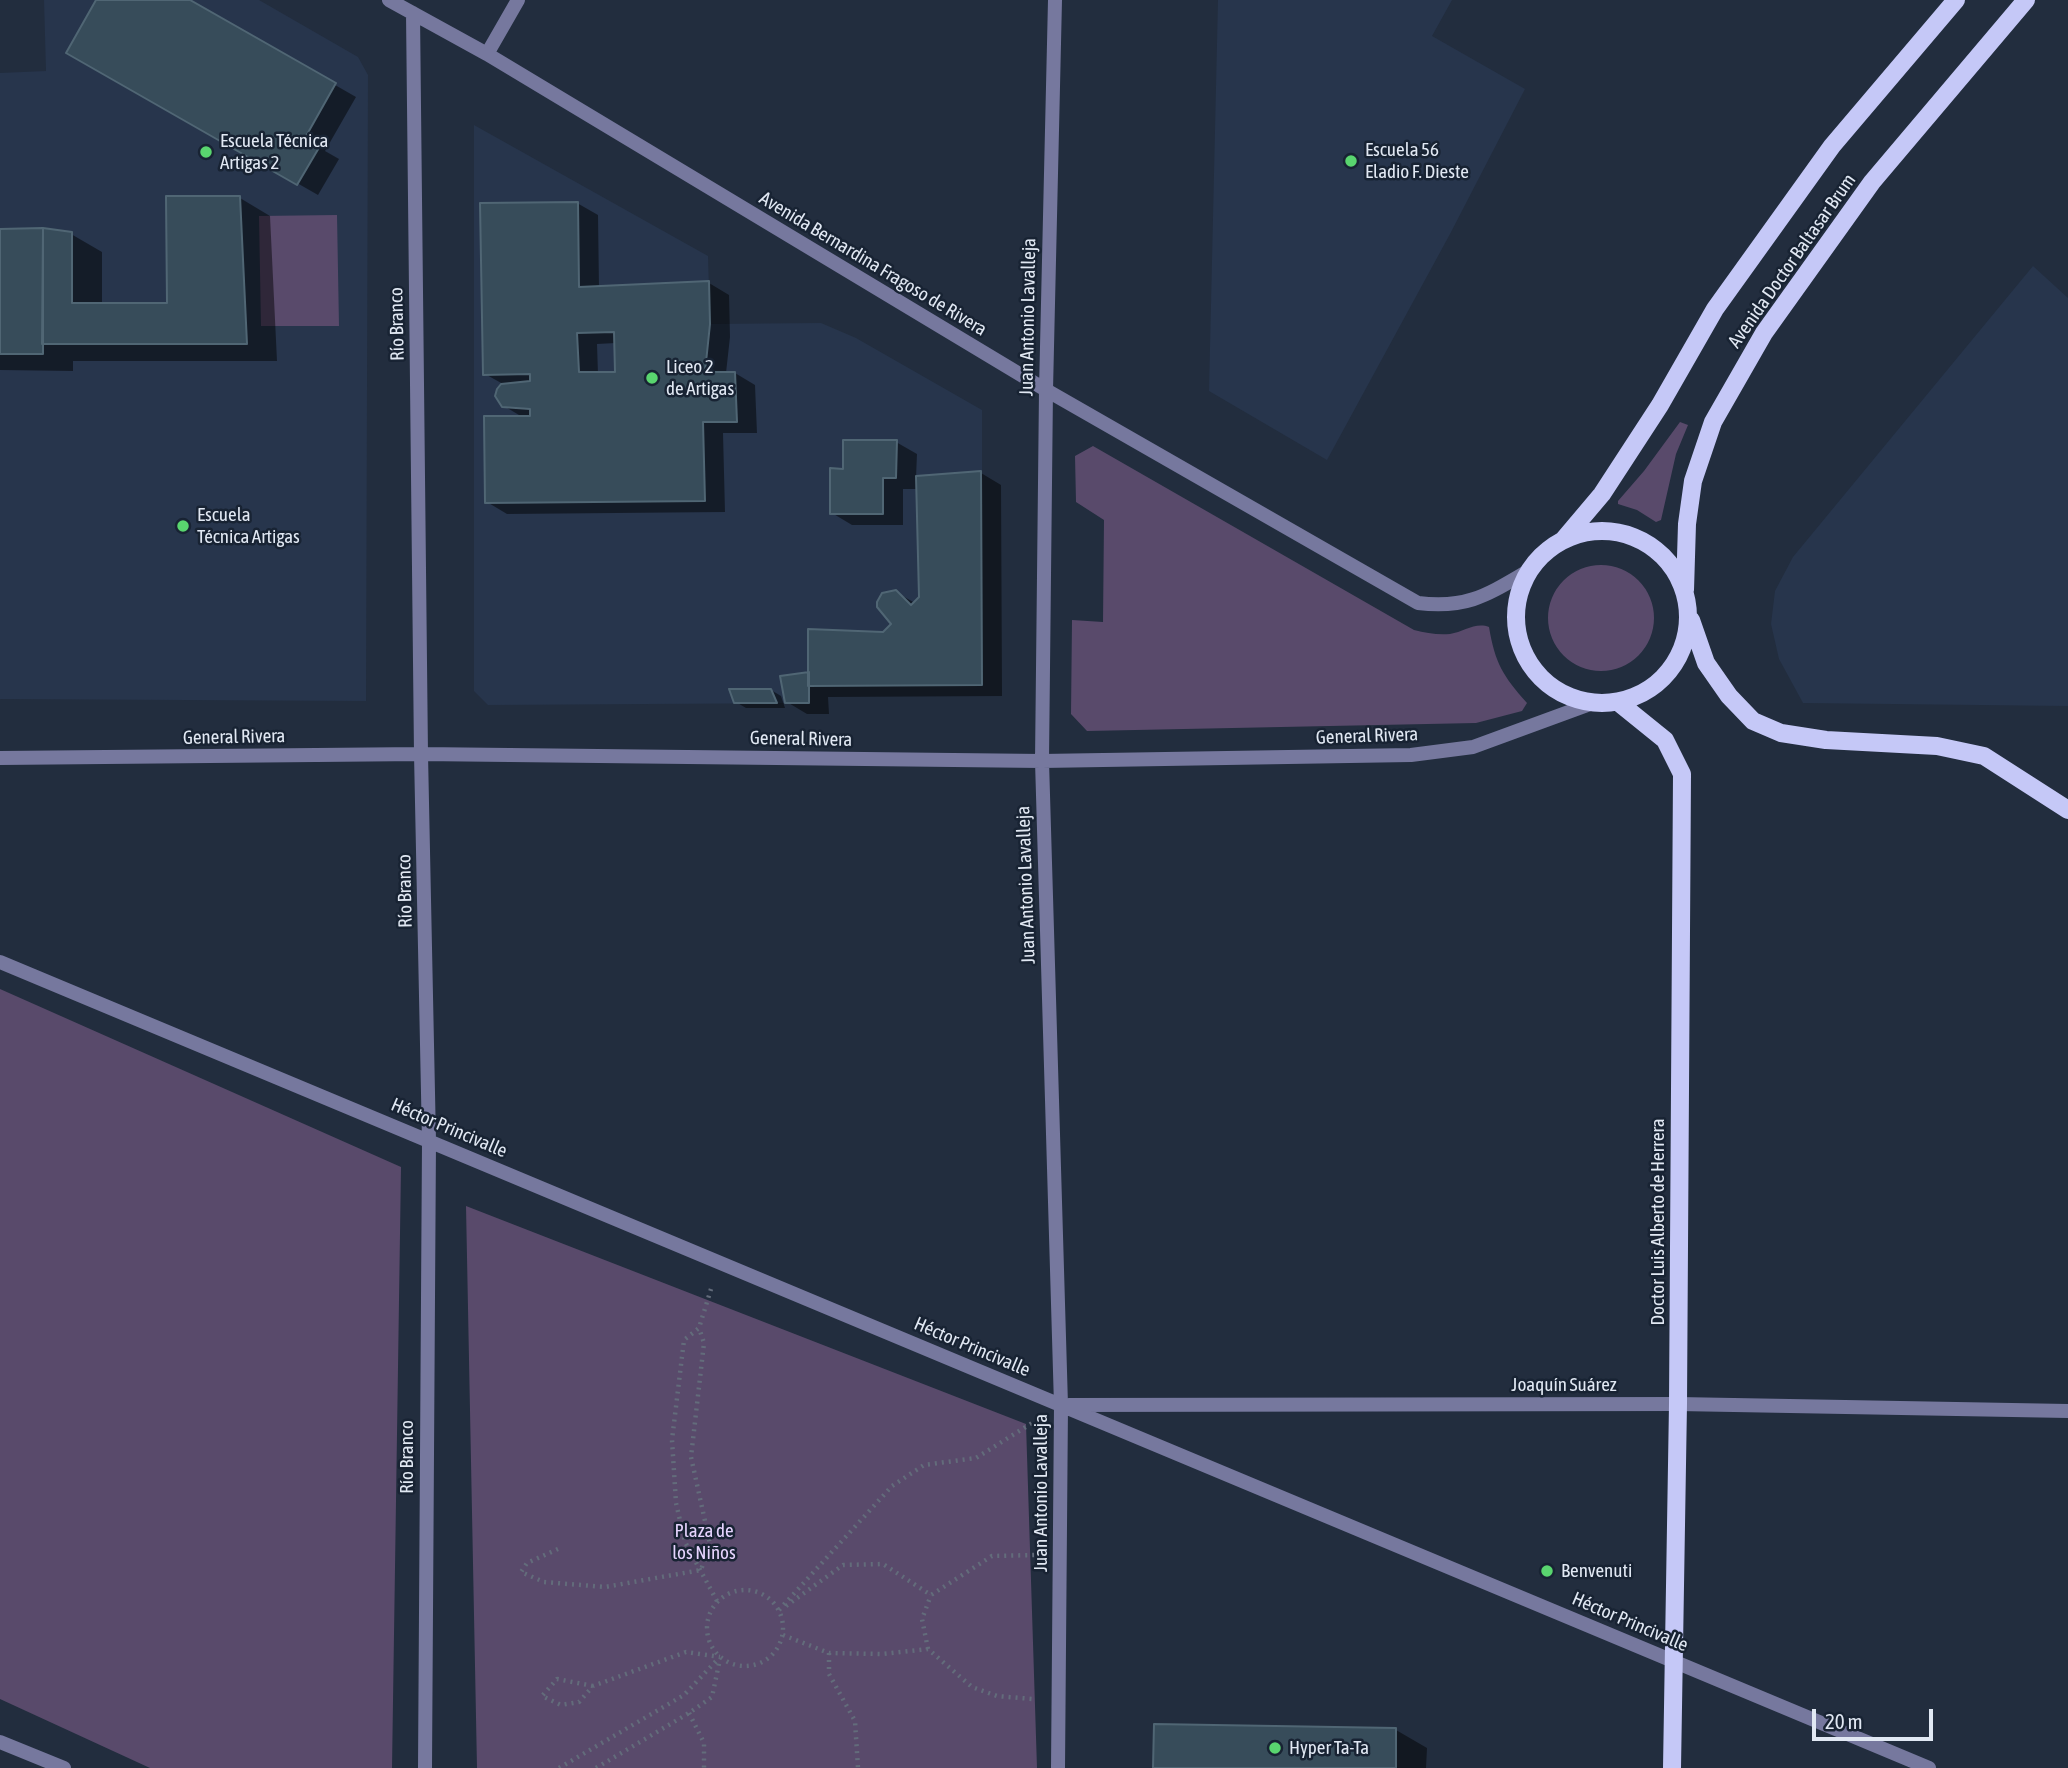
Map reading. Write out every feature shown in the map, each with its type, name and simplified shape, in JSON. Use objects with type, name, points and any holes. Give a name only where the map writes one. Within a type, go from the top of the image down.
[{"type":"main road","name":"Avenida Doctor Baltasar Brum","points":[[1564,539],[1602,494],[1660,405],[1715,309],[1832,146],[1956,0]]},
{"type":"main road","name":"Avenida Doctor Baltasar Brum","points":[[1685,590],[1687,524],[1693,481],[1713,422],[1764,333],[1872,182],[2026,0]]},
{"type":"main road","points":[[1689,614],[1686,638],[1677,661],[1661,680],[1642,694],[1618,702],[1593,703],[1572,698],[1553,688],[1536,673],[1524,655],[1516,612],[1519,591],[1528,571],[1544,553],[1564,539],[1588,531],[1612,531],[1636,537],[1657,550],[1673,568],[1685,590],[1689,614],[1706,663],[1729,696],[1753,721],[1781,733],[1826,740],[1937,746],[1984,756],[2068,810]]},
{"type":"main road","name":"Doctor Luis Alberto de Herrera","points":[[1618,702],[1665,740],[1682,774],[1678,1404],[1672,1768]]},
{"type":"street","name":"Avenida Bernardina Fragoso de Rivera","points":[[389,0],[487,54],[1046,390],[1418,603],[1441,606],[1481,598],[1528,571]]},
{"type":"street","points":[[487,54],[518,0]]},
{"type":"street","name":"Juan Antonio Lavalleja","points":[[1055,0],[1046,390],[1042,761],[1061,1405],[1058,1768]]},
{"type":"street","name":"Río Branco","points":[[413,13],[421,754],[429,1140],[425,1768]]},
{"type":"street","name":"General Rivera","points":[[0,758],[421,754],[1042,761],[1411,755],[1473,747],[1593,703]]},
{"type":"street","name":"Héctor Princivalle","points":[[0,962],[1928,1768]]},
{"type":"street","name":"Joaquín Suárez","points":[[1061,1405],[1678,1404],[2068,1411]]},
{"type":"street","points":[[0,1742],[64,1768]]},
{"type":"path","points":[[717,1601],[685,1542],[676,1503],[672,1440],[684,1340],[699,1328],[719,1263]]},
{"type":"path","points":[[699,1328],[704,1343],[691,1457],[710,1544],[701,1570]]},
{"type":"path","points":[[779,1610],[892,1486],[925,1465],[976,1458],[1061,1405]]},
{"type":"path","points":[[558,1549],[527,1563],[520,1572],[544,1583],[605,1587],[701,1570]]},
{"type":"path","points":[[1058,1701],[997,1696],[972,1687],[928,1649],[922,1619],[931,1595],[992,1556],[1060,1555]]},
{"type":"path","points":[[779,1610],[843,1565],[883,1564],[931,1595]]},
{"type":"path","points":[[751,1590],[772,1600],[779,1610],[783,1635],[779,1648],[770,1658],[745,1667],[720,1657],[711,1647],[707,1622],[717,1601],[727,1594],[751,1590]]},
{"type":"path","points":[[783,1635],[829,1653],[881,1654],[928,1649]]},
{"type":"path","points":[[593,1686],[557,1679],[542,1696],[561,1705],[579,1702],[593,1686],[686,1652],[720,1657]]},
{"type":"path","points":[[829,1653],[829,1674],[855,1721],[858,1768]]},
{"type":"path","points":[[596,1768],[712,1697],[720,1657]]},
{"type":"path","points":[[559,1768],[684,1695],[720,1657]]},
{"type":"path","points":[[689,1713],[704,1743],[704,1768]]},
{"type":"shaded area","points":[[44,0],[259,0],[358,57],[368,75],[366,701],[0,699],[0,73],[46,71]]},
{"type":"shaded area","name":"Escuela 56 Eladio F. Dieste","points":[[1218,0],[1452,0],[1432,36],[1525,89],[1450,234],[1327,460],[1209,391]]},
{"type":"shaded area","name":"Liceo 2 de Artigas","points":[[474,125],[708,256],[710,324],[821,323],[856,338],[982,410],[982,685],[809,686],[809,703],[488,705],[474,691]]},
{"type":"shaded area","points":[[2033,266],[2068,298],[2068,706],[1803,703],[1779,659],[1771,624],[1775,591],[1793,557]]},
{"type":"green space","points":[[337,215],[339,326],[261,326],[259,216]]},
{"type":"green space","points":[[1680,422],[1688,425],[1676,454],[1661,520],[1656,522],[1637,510],[1618,504],[1618,501]]},
{"type":"green space","points":[[1093,446],[1414,630],[1445,634],[1474,626],[1489,627],[1501,668],[1527,703],[1522,711],[1476,723],[1087,731],[1071,714],[1072,620],[1103,622],[1104,520],[1076,502],[1075,456]]},
{"type":"green space","points":[[1601,565],[1621,569],[1639,580],[1650,598],[1654,618],[1650,638],[1639,656],[1621,667],[1601,671],[1581,667],[1563,656],[1552,638],[1548,618],[1552,598],[1563,580],[1581,569]]},
{"type":"green space","points":[[0,989],[401,1167],[392,1768],[150,1768],[0,1699]]},
{"type":"green space","name":"Plaza de los Niños","points":[[466,1206],[1026,1424],[1037,1768],[477,1768]]},
{"type":"building","points":[[96,0],[190,0],[336,83],[305,138],[320,146],[297,185],[66,53]]},
{"type":"building","points":[[166,196],[240,196],[247,344],[42,344],[43,228],[72,232],[72,303],[167,303]]},
{"type":"building","points":[[578,202],[579,287],[709,281],[710,324],[705,372],[735,372],[737,422],[703,422],[705,501],[485,503],[484,416],[530,416],[530,409],[502,407],[495,396],[501,384],[530,381],[530,374],[483,375],[480,203]],"holes":[[[614,332],[615,372],[579,372],[577,333]]]},
{"type":"building","points":[[43,228],[43,354],[0,354],[0,229]]},
{"type":"building","points":[[843,440],[897,440],[896,478],[883,478],[883,514],[830,514],[830,468],[843,469]]},
{"type":"building","points":[[981,471],[982,685],[808,686],[808,629],[883,632],[891,624],[877,607],[882,593],[896,590],[911,605],[919,597],[916,476]]},
{"type":"building","points":[[809,672],[809,703],[785,703],[780,676]]},
{"type":"building","points":[[729,689],[771,689],[777,703],[734,703]]},
{"type":"building","name":"Hyper Ta-Ta","points":[[1154,1724],[1396,1728],[1396,1768],[1153,1768]]},
{"type":"place","name":"Escuela Técnica Artigas 2","points":[[206,152]]},
{"type":"place","name":"Escuela 56 Eladio F. Dieste","points":[[1351,161]]},
{"type":"place","name":"Liceo 2 de Artigas","points":[[652,378]]},
{"type":"place","name":"Escuela Técnica Artigas","points":[[183,526]]},
{"type":"place","name":"Benvenuti","points":[[1547,1571]]},
{"type":"place","name":"Hyper Ta-Ta","points":[[1275,1748]]}]
